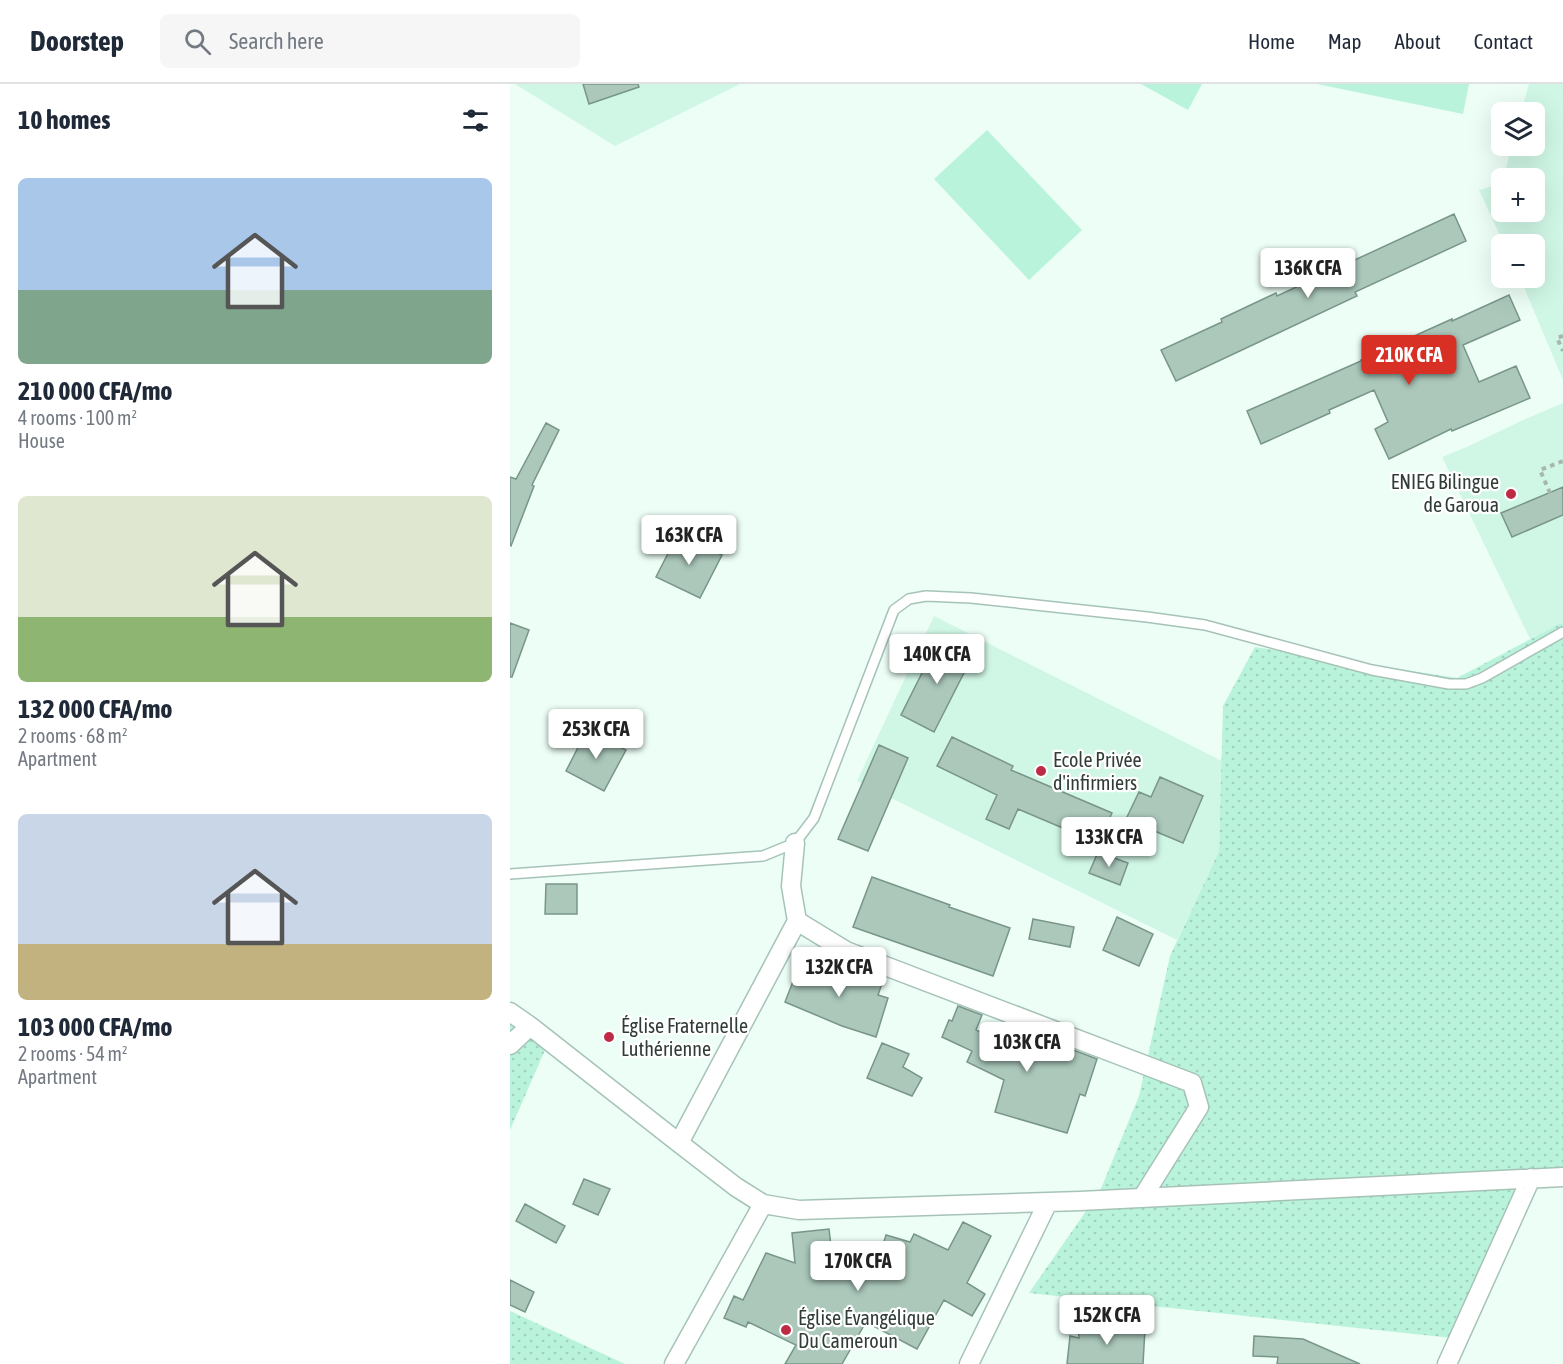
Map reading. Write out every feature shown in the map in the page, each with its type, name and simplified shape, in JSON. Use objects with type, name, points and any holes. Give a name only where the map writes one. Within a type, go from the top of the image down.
[{"type":"street","points":[[679,1143],[797,921],[791,886],[795,843]]},
{"type":"street","points":[[797,921],[846,951],[1192,1083],[1199,1107],[1142,1198]]},
{"type":"street","points":[[510,1012],[736,1187],[763,1204],[799,1210],[1048,1203],[1563,1177]]},
{"type":"street","points":[[510,1045],[530,1026]]},
{"type":"street","points":[[1446,1364],[1531,1179]]},
{"type":"street","points":[[969,1364],[1048,1203]]},
{"type":"street","points":[[674,1364],[763,1204]]},
{"type":"lane","points":[[510,874],[763,856],[795,843],[813,818],[894,610],[909,599],[926,596],[971,598],[1204,625],[1372,670],[1457,684],[1466,684],[1482,678],[1563,632]]},
{"type":"path","points":[[1563,336],[1557,338],[1563,351]]},
{"type":"path","points":[[1550,493],[1540,470],[1563,461]]},
{"type":"shaded area","points":[[515,84],[740,84],[615,146]]},
{"type":"shaded area","points":[[1141,84],[1202,84],[1188,110]]},
{"type":"shaded area","points":[[1317,84],[1469,84],[1463,114]]},
{"type":"shaded area","points":[[1529,84],[1563,84],[1563,380],[1524,288],[1545,288],[1545,234],[1499,234],[1494,222],[1545,222],[1545,168],[1506,168],[1509,156],[1545,156],[1545,102],[1524,102]]},
{"type":"shaded area","points":[[987,130],[1082,230],[1029,280],[934,179]]},
{"type":"shaded area","points":[[1491,187],[1491,216],[1479,190]]},
{"type":"shaded area","name":"ENIEG Bilingue de Garoua","points":[[1563,403],[1563,624],[1530,639],[1442,457]]},
{"type":"shaded area","name":"Ecole Privée d'infirmiers","points":[[934,616],[1222,761],[1219,851],[1177,940],[857,781]]},
{"type":"shaded area","points":[[1559,624],[1563,624],[1563,1185],[1530,1189],[1452,1338],[1029,1293],[1100,1191],[1139,1096],[1170,956],[1219,851],[1223,706],[1255,647],[1457,678]]},
{"type":"shaded area","points":[[510,1018],[549,1041],[510,1130]]},
{"type":"shaded area","points":[[510,1311],[625,1364],[510,1364]]},
{"type":"building","points":[[583,84],[638,84],[639,87],[589,104]]},
{"type":"building","points":[[1454,214],[1466,241],[1355,292],[1357,296],[1176,381],[1161,350],[1222,322],[1221,319],[1276,293],[1277,296]]},
{"type":"building","points":[[1509,295],[1520,320],[1463,345],[1479,382],[1516,366],[1530,398],[1452,431],[1451,429],[1389,459],[1375,429],[1388,422],[1374,390],[1261,444],[1247,411]]},
{"type":"building","points":[[546,423],[559,430],[532,485],[534,486],[511,546],[510,477],[516,479]]},
{"type":"building","points":[[1563,487],[1563,515],[1512,537],[1501,513]]},
{"type":"building","points":[[678,534],[722,555],[700,598],[656,577]]},
{"type":"building","points":[[510,623],[529,630],[512,677],[510,677]]},
{"type":"building","points":[[939,639],[973,655],[934,732],[901,715]]},
{"type":"building","points":[[587,730],[626,750],[604,791],[566,771]]},
{"type":"building","points":[[952,737],[1013,766],[1011,770],[1112,813],[1098,843],[1018,809],[1009,829],[986,819],[997,795],[937,766]]},
{"type":"building","points":[[879,745],[908,758],[868,851],[838,839]]},
{"type":"building","points":[[1160,777],[1203,796],[1183,843],[1126,819],[1139,792],[1151,797]]},
{"type":"building","points":[[1098,852],[1128,863],[1120,885],[1089,873]]},
{"type":"building","points":[[872,877],[1010,928],[993,976],[853,927]]},
{"type":"building","points":[[546,884],[577,884],[577,914],[545,914]]},
{"type":"building","points":[[1117,917],[1153,934],[1139,966],[1103,950]]},
{"type":"building","points":[[1033,919],[1074,927],[1070,947],[1029,939]]},
{"type":"building","points":[[801,961],[859,984],[864,970],[884,978],[878,995],[888,998],[876,1037],[842,1026],[785,1002]]},
{"type":"building","points":[[958,1006],[982,1015],[976,1030],[1020,1051],[1025,1033],[1051,1041],[1049,1054],[1055,1056],[1060,1045],[1097,1059],[1085,1096],[1080,1094],[1067,1133],[995,1112],[1004,1080],[967,1062],[972,1051],[942,1037]]},
{"type":"building","points":[[882,1043],[909,1054],[903,1067],[922,1078],[912,1096],[867,1078]]},
{"type":"building","points":[[584,1179],[610,1189],[598,1215],[573,1204]]},
{"type":"building","points":[[525,1204],[565,1226],[556,1243],[516,1221]]},
{"type":"building","points":[[963,1222],[991,1236],[967,1283],[985,1294],[972,1316],[944,1300],[917,1349],[866,1322],[842,1364],[785,1364],[796,1345],[748,1322],[746,1327],[724,1318],[734,1296],[743,1300],[766,1253],[795,1263],[792,1233],[829,1229],[831,1246],[877,1265],[886,1235],[910,1242],[914,1234],[948,1250]]},
{"type":"building","points":[[510,1280],[534,1292],[525,1312],[510,1305]]},
{"type":"building","points":[[1097,1323],[1097,1326],[1145,1329],[1143,1364],[1067,1364],[1070,1336],[1079,1338],[1078,1326]]},
{"type":"building","points":[[1254,1336],[1303,1339],[1360,1364],[1277,1364],[1278,1357],[1253,1356]]},
{"type":"place","name":"ENIEG Bilingue de Garoua","points":[[1511,494]]},
{"type":"place","name":"Ecole Privée d'infirmiers","points":[[1041,771]]},
{"type":"place","name":"Église Fraternelle Luthérienne","points":[[609,1037]]},
{"type":"place","name":"Église Évangélique Du Cameroun","points":[[786,1330]]}]
